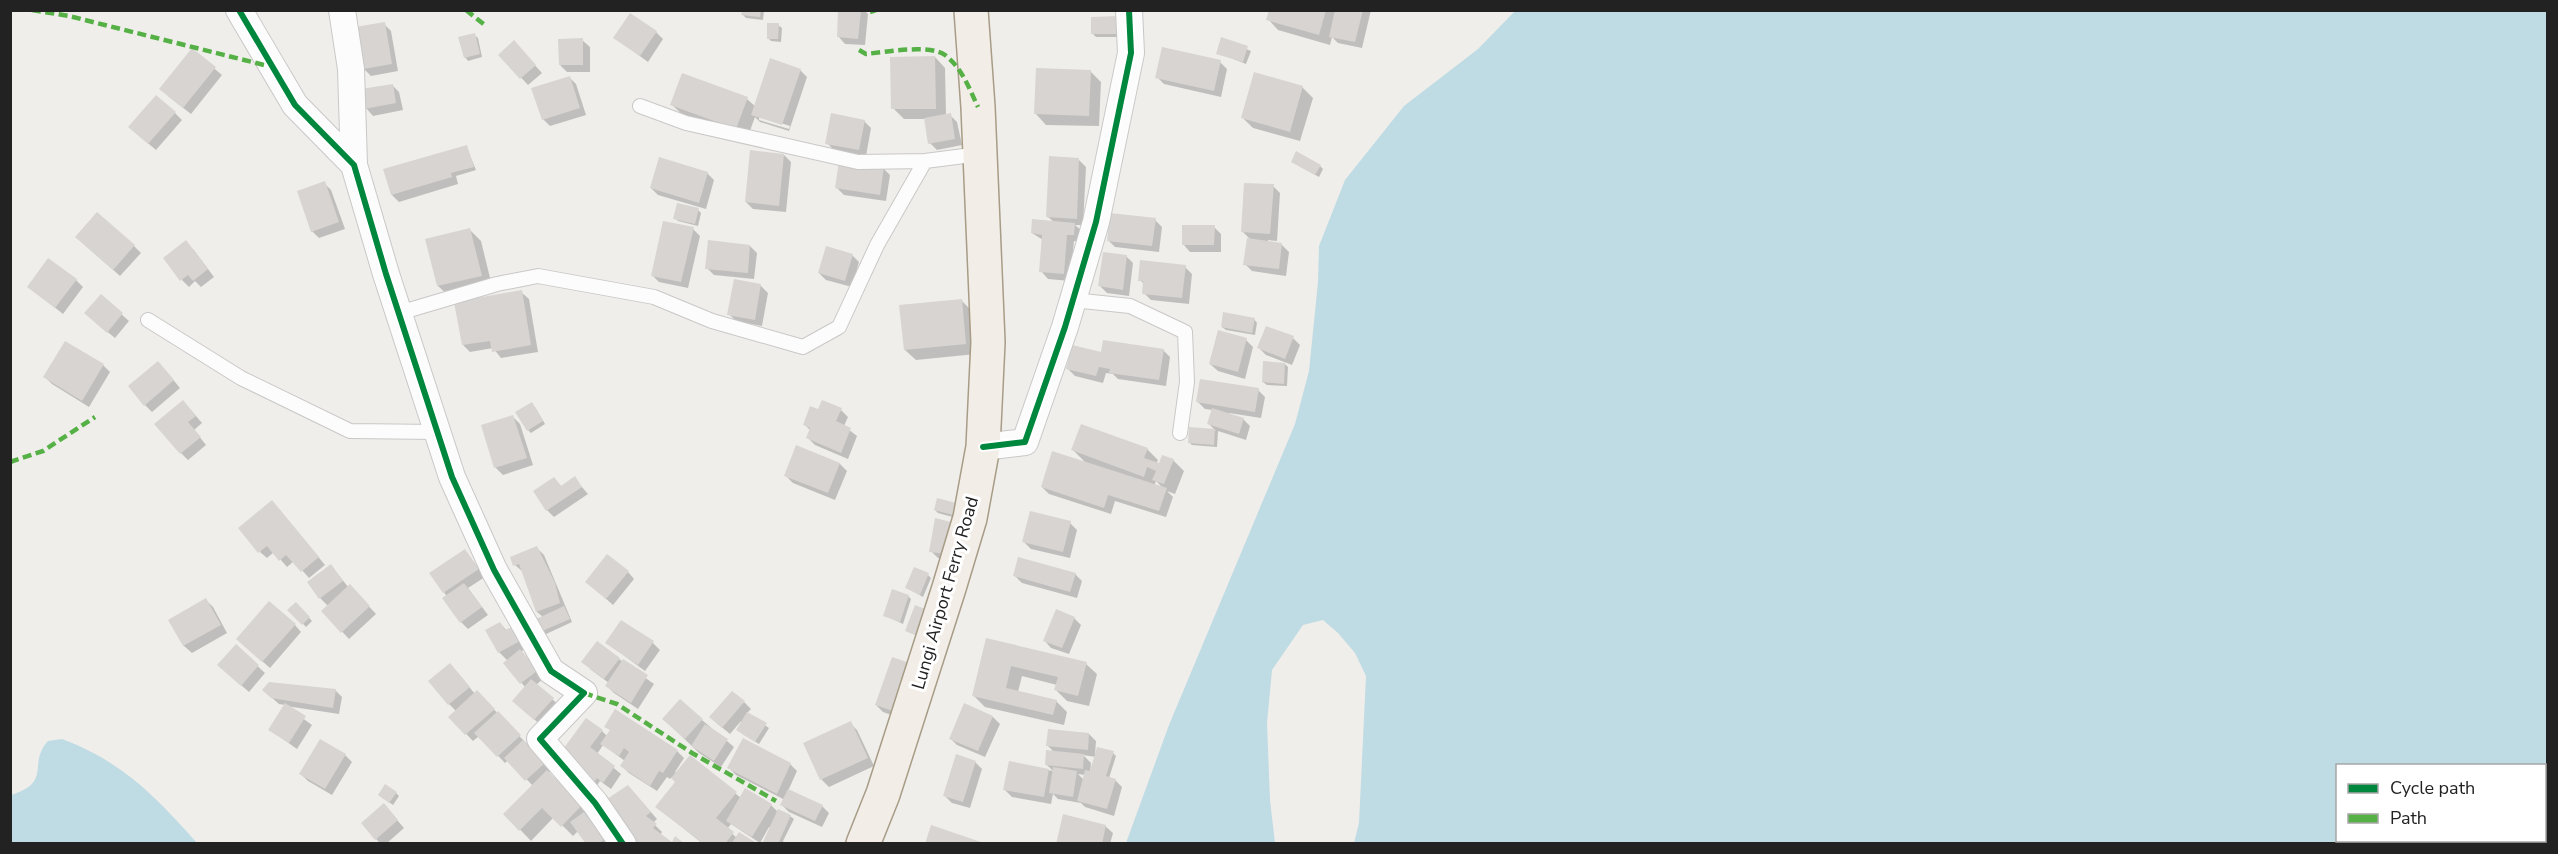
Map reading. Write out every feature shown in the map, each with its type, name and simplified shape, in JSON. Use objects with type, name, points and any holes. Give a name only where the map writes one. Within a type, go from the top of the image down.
[{"type":"main road","name":"Lungi Airport Ferry Road","points":[[863,843],[884,794],[967,528],[983,447],[988,342],[971,10]]},
{"type":"street","points":[[239,10],[295,105],[354,165]]},
{"type":"street","points":[[342,10],[351,69],[354,165],[452,477],[494,570],[551,671],[584,693],[540,739],[595,803],[623,843]]},
{"type":"street","points":[[983,447],[1025,442],[1073,300],[1096,222],[1131,53],[1129,10]]},
{"type":"lane","points":[[640,106],[686,123],[858,162],[925,161],[980,153]]},
{"type":"lane","points":[[399,313],[497,284],[538,276],[654,297],[712,321],[803,347],[838,327],[877,245],[925,161]]},
{"type":"lane","points":[[1073,300],[1131,306],[1185,332],[1187,382],[1180,433]]},
{"type":"lane","points":[[148,320],[241,378],[350,431],[438,432]]},
{"type":"lane","points":[[848,843],[869,807],[884,794]]},
{"type":"water","points":[[1516,10],[2547,11],[2547,843],[1354,843],[1359,823],[1366,676],[1355,653],[1323,620],[1303,625],[1272,670],[1267,723],[1270,800],[1275,843],[1126,843],[1169,725],[1295,424],[1309,371],[1318,282],[1319,246],[1345,180],[1404,106],[1478,49]]},
{"type":"water","points":[[62,739],[103,758],[137,782],[197,843],[11,843],[11,795],[32,784],[36,778],[39,757],[48,741]]},
{"type":"building","points":[[742,10],[761,10],[760,17],[741,15]]},
{"type":"building","points":[[838,10],[861,10],[858,39],[837,37]]},
{"type":"building","points":[[1269,10],[1326,10],[1319,35],[1266,20]]},
{"type":"building","points":[[1335,10],[1363,10],[1355,42],[1329,37]]},
{"type":"building","points":[[630,13],[657,31],[640,56],[613,38]]},
{"type":"building","points":[[1119,16],[1119,34],[1091,34],[1091,17]]},
{"type":"building","points":[[385,22],[392,64],[363,69],[355,27]]},
{"type":"building","points":[[767,23],[779,23],[778,39],[767,39]]},
{"type":"building","points":[[475,33],[480,54],[464,58],[458,37]]},
{"type":"building","points":[[1221,37],[1248,46],[1243,62],[1216,54]]},
{"type":"building","points":[[583,38],[583,65],[559,65],[558,39]]},
{"type":"building","points":[[514,40],[536,65],[520,79],[498,55]]},
{"type":"building","points":[[1162,47],[1221,60],[1214,91],[1155,78]]},
{"type":"building","points":[[192,48],[216,67],[183,108],[159,89]]},
{"type":"building","points":[[935,56],[936,109],[891,109],[890,57]]},
{"type":"building","points":[[770,58],[801,69],[782,125],[751,115]]},
{"type":"building","points":[[1036,68],[1091,70],[1089,116],[1034,114]]},
{"type":"building","points":[[1254,72],[1303,86],[1290,132],[1241,118]]},
{"type":"building","points":[[682,73],[748,97],[736,129],[670,105]]},
{"type":"building","points":[[570,76],[580,108],[542,120],[531,88]]},
{"type":"building","points":[[393,84],[396,103],[364,109],[361,89]]},
{"type":"building","points":[[156,95],[176,112],[148,144],[128,127]]},
{"type":"building","points":[[831,113],[865,120],[859,150],[825,144]]},
{"type":"building","points":[[951,113],[955,139],[928,144],[924,118]]},
{"type":"building","points":[[467,145],[474,167],[451,173],[452,177],[391,195],[383,169]]},
{"type":"building","points":[[750,150],[784,154],[779,206],[745,202]]},
{"type":"building","points":[[1296,151],[1321,165],[1315,175],[1291,162]]},
{"type":"building","points":[[1049,156],[1079,158],[1077,219],[1046,217]]},
{"type":"building","points":[[659,157],[708,172],[699,203],[650,188]]},
{"type":"building","points":[[839,161],[884,166],[880,195],[835,188]]},
{"type":"building","points":[[325,181],[339,222],[311,232],[297,191]]},
{"type":"building","points":[[1244,183],[1274,184],[1270,234],[1241,232]]},
{"type":"building","points":[[677,203],[699,208],[695,224],[673,219]]},
{"type":"building","points":[[97,212],[135,245],[113,270],[75,237]]},
{"type":"building","points":[[1110,213],[1156,218],[1152,246],[1107,241]]},
{"type":"building","points":[[1032,219],[1075,223],[1074,235],[1067,235],[1064,274],[1039,272],[1042,235],[1031,233]]},
{"type":"building","points":[[663,221],[694,227],[681,282],[651,276]]},
{"type":"building","points":[[1182,225],[1215,225],[1214,245],[1182,245]]},
{"type":"building","points":[[470,228],[482,276],[437,286],[425,239]]},
{"type":"building","points":[[1247,238],[1282,243],[1279,269],[1243,265]]},
{"type":"building","points":[[186,240],[208,269],[193,281],[188,275],[180,281],[163,258]]},
{"type":"building","points":[[708,240],[750,245],[748,273],[705,269]]},
{"type":"building","points":[[826,246],[853,254],[845,281],[818,273]]},
{"type":"building","points":[[1103,252],[1127,255],[1123,290],[1098,286]]},
{"type":"building","points":[[48,258],[77,279],[55,308],[27,287]]},
{"type":"building","points":[[1140,260],[1186,265],[1182,298],[1142,294],[1143,281],[1138,281]]},
{"type":"building","points":[[734,279],[761,284],[755,320],[727,315]]},
{"type":"building","points":[[522,290],[531,345],[492,352],[490,341],[462,345],[454,302]]},
{"type":"building","points":[[101,294],[123,313],[107,333],[84,313]]},
{"type":"building","points":[[962,299],[966,344],[904,350],[899,305]]},
{"type":"building","points":[[1223,312],[1255,318],[1252,333],[1221,327]]},
{"type":"building","points":[[1266,326],[1294,336],[1285,359],[1257,348]]},
{"type":"building","points":[[1218,330],[1247,338],[1238,372],[1209,364]]},
{"type":"building","points":[[1103,340],[1164,349],[1159,380],[1109,373],[1110,369],[1099,367],[1096,376],[1066,369],[1072,345],[1101,352]]},
{"type":"building","points":[[65,341],[104,364],[82,401],[43,377]]},
{"type":"building","points":[[158,361],[174,380],[144,406],[128,386]]},
{"type":"building","points":[[1263,361],[1285,363],[1284,384],[1262,382]]},
{"type":"building","points":[[1200,379],[1259,388],[1255,412],[1196,402]]},
{"type":"building","points":[[183,400],[196,416],[188,422],[201,437],[180,454],[154,424]]},
{"type":"building","points":[[822,400],[842,408],[836,421],[851,428],[841,453],[806,438],[810,428],[803,425],[810,406],[818,409]]},
{"type":"building","points":[[532,402],[543,421],[527,431],[515,412]]},
{"type":"building","points":[[1212,408],[1244,418],[1239,434],[1207,424]]},
{"type":"building","points":[[513,415],[527,458],[494,468],[481,425]]},
{"type":"building","points":[[1081,424],[1148,448],[1144,458],[1159,463],[1162,455],[1174,459],[1164,484],[1152,480],[1156,471],[1147,467],[1144,477],[1071,450]]},
{"type":"building","points":[[1189,427],[1215,429],[1214,445],[1188,443]]},
{"type":"building","points":[[796,445],[840,463],[828,493],[784,476]]},
{"type":"building","points":[[1052,451],[1167,488],[1159,511],[1108,495],[1104,508],[1041,487]]},
{"type":"building","points":[[575,476],[582,487],[546,511],[533,491],[554,477],[561,486]]},
{"type":"building","points":[[937,498],[960,504],[957,516],[934,510]]},
{"type":"building","points":[[272,500],[319,557],[301,572],[286,555],[279,561],[267,546],[258,553],[238,528]]},
{"type":"building","points":[[1030,511],[1071,521],[1063,552],[1022,542]]},
{"type":"building","points":[[935,518],[951,522],[947,554],[929,552]]},
{"type":"building","points":[[537,546],[555,583],[560,603],[536,612],[519,564],[513,566],[510,557]]},
{"type":"building","points":[[465,549],[479,569],[443,593],[429,573]]},
{"type":"building","points":[[607,554],[629,571],[606,599],[585,582]]},
{"type":"building","points":[[1018,557],[1076,573],[1070,592],[1013,576]]},
{"type":"building","points":[[331,564],[343,581],[319,599],[307,582]]},
{"type":"building","points":[[914,567],[929,573],[920,595],[905,588]]},
{"type":"building","points":[[464,583],[482,607],[460,623],[442,598]]},
{"type":"building","points":[[350,584],[370,606],[341,633],[321,611]]},
{"type":"building","points":[[892,589],[909,595],[900,622],[883,616]]},
{"type":"building","points":[[206,598],[221,625],[183,646],[168,620]]},
{"type":"building","points":[[269,601],[296,624],[262,662],[236,639]]},
{"type":"building","points":[[296,602],[310,617],[302,625],[287,610]]},
{"type":"building","points":[[915,605],[935,613],[925,639],[905,631]]},
{"type":"building","points":[[564,606],[570,619],[540,632],[534,620]]},
{"type":"building","points":[[1056,609],[1075,617],[1062,648],[1043,641]]},
{"type":"building","points":[[621,620],[654,641],[638,665],[605,643]]},
{"type":"building","points":[[500,622],[505,630],[512,627],[520,641],[498,653],[485,630]]},
{"type":"building","points":[[986,638],[1087,662],[1078,696],[1054,690],[1058,677],[1011,666],[1006,688],[1057,700],[1053,715],[972,696]]},
{"type":"building","points":[[597,641],[620,658],[604,679],[581,662]]},
{"type":"building","points":[[236,644],[259,665],[241,686],[217,665]]},
{"type":"building","points":[[520,649],[538,670],[520,684],[503,663]]},
{"type":"building","points":[[892,657],[916,665],[899,713],[875,705]]},
{"type":"building","points":[[623,659],[648,675],[631,703],[605,686]]},
{"type":"building","points":[[450,663],[470,687],[448,705],[428,681]]},
{"type":"building","points":[[531,679],[554,698],[534,720],[512,701]]},
{"type":"building","points":[[269,682],[336,689],[333,708],[271,698],[262,690]]},
{"type":"building","points":[[477,690],[495,709],[465,735],[448,717]]},
{"type":"building","points":[[732,691],[745,701],[722,728],[709,717]]},
{"type":"building","points":[[680,699],[703,719],[685,739],[662,719]]},
{"type":"building","points":[[285,703],[306,716],[289,743],[268,730]]},
{"type":"building","points":[[964,703],[993,716],[978,751],[949,739]]},
{"type":"building","points":[[615,709],[678,750],[663,773],[659,771],[650,786],[620,766],[629,752],[624,748],[619,756],[600,744],[610,730],[604,727]]},
{"type":"building","points":[[498,711],[521,735],[497,757],[474,733]]},
{"type":"building","points":[[747,712],[767,723],[755,742],[736,730]]},
{"type":"building","points":[[586,718],[603,730],[590,747],[615,766],[603,783],[597,778],[592,785],[561,752]]},
{"type":"building","points":[[851,721],[868,758],[820,780],[803,743]]},
{"type":"building","points":[[705,724],[728,739],[714,761],[691,746]]},
{"type":"building","points":[[1048,729],[1089,733],[1088,750],[1046,746]]},
{"type":"building","points":[[743,738],[791,763],[777,794],[727,768]]},
{"type":"building","points":[[320,739],[346,754],[325,789],[299,774]]},
{"type":"building","points":[[523,740],[545,763],[525,781],[504,758]]},
{"type":"building","points":[[1097,747],[1114,751],[1106,776],[1116,779],[1107,809],[1077,801],[1085,770],[1090,771]]},
{"type":"building","points":[[1046,750],[1084,754],[1083,769],[1045,765]]},
{"type":"building","points":[[956,754],[976,761],[963,802],[943,796]]},
{"type":"building","points":[[690,755],[737,792],[716,818],[734,832],[725,844],[704,844],[655,807],[675,782],[671,778]]},
{"type":"building","points":[[1009,761],[1049,769],[1044,797],[1003,790]]},
{"type":"building","points":[[1053,767],[1077,771],[1073,797],[1049,793]]},
{"type":"building","points":[[547,770],[582,805],[561,827],[542,808],[519,831],[503,814]]},
{"type":"building","points":[[385,784],[397,792],[389,803],[378,795]]},
{"type":"building","points":[[628,785],[651,812],[646,816],[657,824],[653,828],[672,842],[675,836],[685,844],[629,844],[604,801]]},
{"type":"building","points":[[745,788],[772,804],[752,837],[726,821]]},
{"type":"building","points":[[788,789],[823,805],[815,821],[780,805]]},
{"type":"building","points":[[384,803],[398,820],[375,840],[361,823]]},
{"type":"building","points":[[778,809],[791,815],[778,844],[762,844]]},
{"type":"building","points":[[584,812],[605,839],[598,844],[586,844],[570,822]]},
{"type":"building","points":[[1063,814],[1106,825],[1102,844],[1056,844]]},
{"type":"building","points":[[931,825],[984,843],[984,844],[925,844]]},
{"type":"building","points":[[739,832],[758,844],[731,844]]},
{"type":"marked path","points":[[32,10],[69,16],[272,67]]},
{"type":"marked path","points":[[466,10],[486,26]]},
{"type":"marked path","points":[[870,12],[876,10]]},
{"type":"marked path","points":[[859,50],[866,54],[918,49],[945,55],[961,72],[978,107]]},
{"type":"marked path","points":[[10,462],[43,451],[95,417]]},
{"type":"marked path","points":[[584,693],[617,704],[692,753],[776,801]]},
{"type":"cycle path","points":[[239,10],[295,105],[354,165],[386,274],[452,477],[494,570],[551,671],[584,693],[540,739],[595,803],[623,844]]},
{"type":"cycle path","points":[[983,447],[1025,442],[1065,327],[1096,222],[1131,53],[1129,10]]}]
